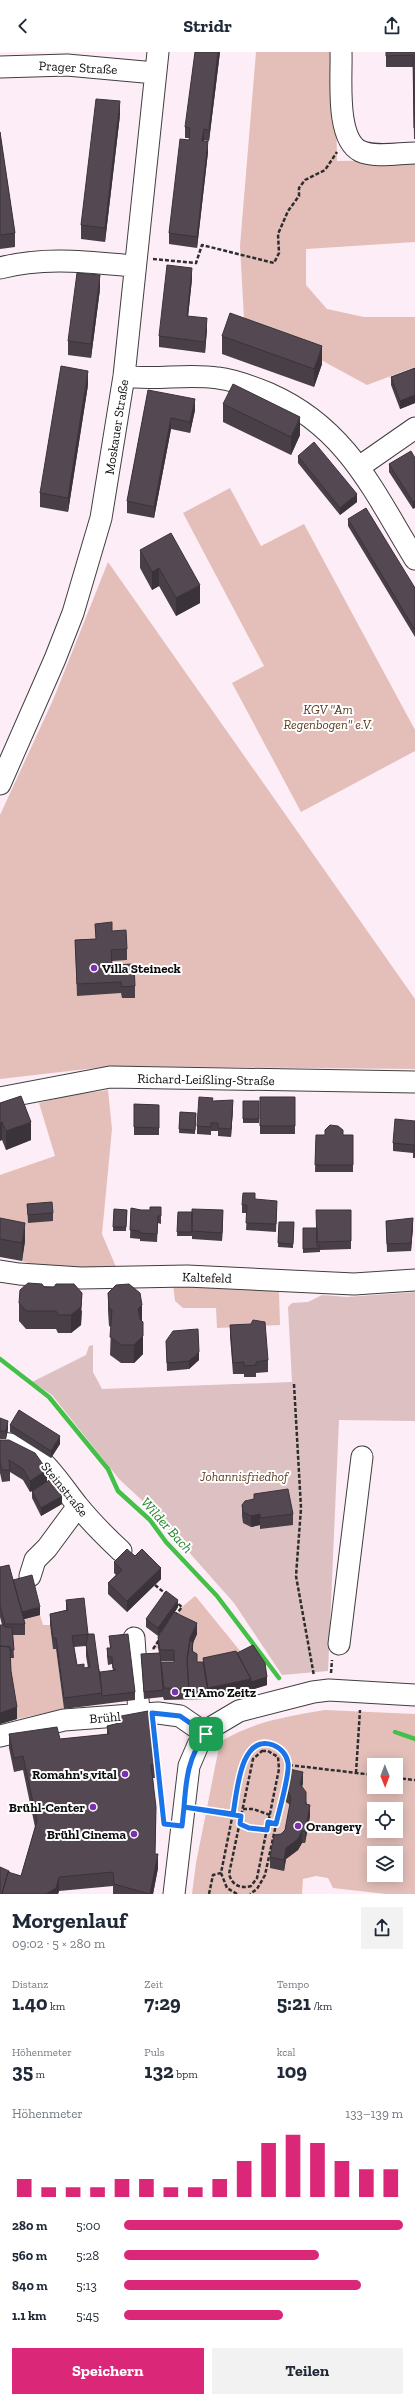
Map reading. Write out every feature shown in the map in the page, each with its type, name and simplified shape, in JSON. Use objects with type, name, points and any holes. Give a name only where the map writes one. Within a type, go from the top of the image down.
[{"type":"street","name":"Moskauer Straße","points":[[0,784],[55,659],[88,564],[109,474],[124,376],[158,52]]},
{"type":"street","points":[[341,52],[342,116],[345,134],[349,140],[360,151],[370,153],[415,153]]},
{"type":"street","name":"Prager Straße","points":[[0,67],[67,65],[155,73]]},
{"type":"street","points":[[0,268],[38,261],[75,260],[135,262]]},
{"type":"street","points":[[124,376],[201,376],[220,378],[258,389],[299,409],[317,421],[333,435],[359,467],[415,559]]},
{"type":"street","points":[[359,467],[415,428]]},
{"type":"street","name":"Richard-Leißling-Straße","points":[[0,1098],[110,1077],[415,1082]]},
{"type":"street","name":"Kaltefeld","points":[[0,1271],[81,1278],[187,1276],[354,1284],[415,1280]]},
{"type":"street","name":"Steinstraße","points":[[0,1443],[22,1447],[41,1458],[78,1506],[103,1534],[121,1551]]},
{"type":"street","points":[[336,1652],[362,1456]]},
{"type":"street","points":[[30,1576],[35,1560],[47,1548],[78,1506]]},
{"type":"street","points":[[135,1646],[146,1713]]},
{"type":"street","points":[[174,1894],[189,1766],[195,1750],[206,1734],[221,1722],[239,1711],[313,1692],[329,1690],[415,1695]]},
{"type":"street","name":"Brühl","points":[[0,1736],[46,1723],[146,1713],[180,1716],[206,1734]]},
{"type":"path","points":[[135,262],[196,264],[202,245],[274,263],[278,253],[278,234],[288,211],[299,196],[299,188],[305,180],[325,170],[336,152],[349,140]]},
{"type":"path","points":[[294,1384],[301,1508],[296,1576],[312,1662],[313,1692]]},
{"type":"path","points":[[155,1585],[182,1607],[173,1620]]},
{"type":"path","points":[[135,1646],[151,1651],[160,1639]]},
{"type":"path","points":[[331,1678],[336,1652]]},
{"type":"path","points":[[356,1773],[360,1707]]},
{"type":"path","points":[[146,1713],[164,1824],[183,1816],[233,1814],[241,1816]]},
{"type":"path","points":[[238,1894],[227,1888],[221,1873],[233,1814],[244,1763],[251,1748],[260,1744],[269,1743],[283,1751],[289,1765],[266,1875],[257,1889],[250,1894]]},
{"type":"path","points":[[268,1751],[278,1757],[280,1763],[270,1815],[257,1878],[251,1886],[241,1887],[233,1883],[229,1874],[243,1809],[253,1759],[256,1754],[268,1751]]},
{"type":"path","points":[[289,1765],[367,1774]]},
{"type":"path","points":[[403,1779],[415,1780]]},
{"type":"path","points":[[243,1809],[253,1809],[270,1815]]},
{"type":"path","points":[[268,1822],[276,1824]]},
{"type":"path","points":[[240,1824],[249,1828],[267,1830]]},
{"type":"path","points":[[209,1894],[213,1875],[221,1873]]},
{"type":"green space","points":[[256,52],[335,52],[337,161],[415,160],[415,242],[306,249],[306,285],[327,309],[364,317],[415,317],[415,367],[367,385],[244,318],[240,246]]},
{"type":"green space","name":"KGV \"Am Regenbogen\" e.V.","points":[[230,488],[261,546],[304,524],[415,730],[415,751],[301,812],[232,683],[264,666],[183,513]]},
{"type":"green space","points":[[108,562],[415,999],[415,1069],[113,1066],[0,1079],[0,815],[53,700]]},
{"type":"green space","points":[[108,1090],[112,1129],[102,1234],[116,1267],[115,1273],[35,1265],[22,1261],[25,1241],[24,1222],[0,1223],[0,1175],[55,1156],[39,1103],[66,1096]]},
{"type":"green space","points":[[173,1284],[223,1285],[279,1292],[280,1325],[217,1328],[216,1308],[183,1308],[175,1301]]},
{"type":"green space","name":"Johannisfriedhof","points":[[415,1292],[415,1421],[339,1420],[328,1671],[282,1675],[234,1603],[148,1506],[119,1479],[52,1395],[32,1382],[86,1355],[89,1346],[93,1345],[93,1372],[102,1389],[292,1382],[288,1307],[292,1303],[308,1302],[322,1295],[347,1297]]},
{"type":"green space","points":[[195,1596],[245,1657],[197,1670],[174,1623],[158,1648],[151,1651],[182,1607]]},
{"type":"green space","points":[[40,1615],[43,1625],[50,1625],[53,1649],[56,1649],[64,1709],[17,1719],[11,1682],[10,1658],[14,1658],[12,1635],[21,1620]]},
{"type":"green space","points":[[325,1710],[415,1714],[415,1894],[386,1894],[333,1888],[328,1878],[316,1876],[303,1879],[302,1894],[192,1894],[196,1863],[220,1742],[245,1729],[284,1717]]},
{"type":"building","points":[[195,52],[218,52],[209,130],[204,129],[202,141],[208,141],[197,237],[169,233],[180,139],[189,140],[190,128],[185,127]]},
{"type":"building","points":[[386,52],[415,52],[415,128],[413,55],[386,56]]},
{"type":"building","points":[[96,99],[120,101],[105,228],[81,225]]},
{"type":"building","points":[[0,132],[15,233],[0,235]]},
{"type":"building","points":[[167,265],[192,268],[187,316],[207,318],[205,342],[159,336]]},
{"type":"building","points":[[77,273],[100,275],[91,344],[68,341]]},
{"type":"building","points":[[230,313],[322,346],[314,369],[222,336]]},
{"type":"building","points":[[61,366],[88,371],[68,498],[40,493]]},
{"type":"building","points":[[415,368],[415,395],[400,401],[391,377]]},
{"type":"building","points":[[233,384],[300,417],[291,437],[223,404]]},
{"type":"building","points":[[148,390],[195,399],[190,422],[171,418],[154,507],[127,501]]},
{"type":"building","points":[[314,442],[357,494],[340,508],[298,456]]},
{"type":"building","points":[[411,451],[415,458],[415,500],[413,502],[389,464]]},
{"type":"building","points":[[366,508],[415,588],[415,630],[348,519]]},
{"type":"building","points":[[171,533],[200,585],[176,598],[159,568],[152,572],[140,550]]},
{"type":"building","name":"Villa Steineck","points":[[112,922],[112,931],[126,930],[127,949],[111,950],[112,965],[134,964],[135,986],[122,987],[121,982],[77,984],[75,940],[96,939],[95,924]]},
{"type":"building","points":[[21,1096],[31,1122],[6,1131],[2,1122],[0,1123],[0,1103]]},
{"type":"building","points":[[199,1097],[213,1098],[212,1101],[233,1100],[231,1129],[218,1128],[218,1123],[211,1123],[211,1127],[197,1126]]},
{"type":"building","points":[[260,1097],[295,1097],[295,1126],[260,1126]]},
{"type":"building","points":[[243,1101],[259,1101],[259,1119],[243,1119]]},
{"type":"building","points":[[134,1104],[159,1105],[159,1128],[134,1127]]},
{"type":"building","points":[[180,1112],[196,1113],[195,1130],[179,1129]]},
{"type":"building","points":[[395,1119],[415,1121],[415,1151],[413,1151],[414,1145],[393,1143]]},
{"type":"building","points":[[330,1125],[338,1126],[343,1130],[343,1135],[353,1135],[353,1165],[315,1165],[316,1135],[325,1135],[325,1130]]},
{"type":"building","points":[[243,1193],[255,1193],[255,1199],[277,1201],[276,1224],[246,1223],[247,1205],[242,1205]]},
{"type":"building","points":[[52,1202],[53,1213],[28,1215],[27,1204]]},
{"type":"building","points":[[150,1207],[161,1207],[161,1216],[158,1216],[157,1234],[140,1233],[140,1231],[130,1230],[131,1208],[150,1210]]},
{"type":"building","points":[[114,1209],[127,1210],[126,1227],[113,1227]]},
{"type":"building","points":[[192,1209],[223,1210],[222,1233],[192,1231]]},
{"type":"building","points":[[316,1210],[351,1210],[351,1241],[317,1242]]},
{"type":"building","points":[[178,1212],[192,1212],[192,1232],[177,1232]]},
{"type":"building","points":[[0,1218],[25,1223],[22,1243],[0,1239]]},
{"type":"building","points":[[413,1218],[411,1243],[387,1244],[386,1221]]},
{"type":"building","points":[[279,1222],[294,1222],[293,1244],[278,1243]]},
{"type":"building","points":[[303,1228],[317,1228],[317,1246],[320,1246],[320,1248],[303,1249]]},
{"type":"building","points":[[28,1283],[42,1284],[44,1287],[54,1287],[56,1284],[74,1284],[82,1293],[81,1307],[71,1315],[58,1315],[56,1311],[26,1311],[19,1303],[20,1290]]},
{"type":"building","points":[[129,1284],[140,1293],[142,1305],[138,1309],[140,1319],[143,1322],[143,1336],[134,1345],[121,1345],[110,1337],[112,1310],[109,1308],[108,1293],[116,1285]]},
{"type":"building","points":[[253,1320],[265,1322],[268,1360],[256,1362],[256,1365],[244,1366],[244,1362],[233,1363],[230,1325],[251,1324]]},
{"type":"building","points":[[198,1329],[199,1352],[189,1361],[167,1363],[166,1341],[173,1331]]},
{"type":"building","points":[[19,1410],[60,1436],[51,1451],[10,1425]]},
{"type":"building","points":[[0,1418],[8,1421],[6,1431],[0,1431]]},
{"type":"building","points":[[0,1440],[9,1440],[35,1453],[47,1470],[30,1481],[23,1469],[9,1460],[10,1470],[2,1470],[0,1462]]},
{"type":"building","points":[[51,1479],[62,1496],[41,1508],[32,1491]]},
{"type":"building","points":[[288,1489],[293,1514],[260,1518],[260,1514],[251,1516],[243,1512],[242,1505],[245,1501],[254,1499],[254,1494]]},
{"type":"building","points":[[127,1549],[135,1556],[142,1549],[161,1568],[127,1601],[108,1583],[122,1570],[114,1562]]},
{"type":"building","points":[[9,1565],[25,1624],[5,1624],[0,1606],[0,1567]]},
{"type":"building","points":[[32,1575],[40,1607],[22,1612],[13,1580]]},
{"type":"building","points":[[166,1591],[178,1600],[158,1628],[146,1619]]},
{"type":"building","points":[[84,1598],[88,1634],[94,1634],[102,1693],[64,1698],[56,1638],[53,1638],[50,1614],[68,1610],[66,1600]],"holes":[[[88,1634],[86,1645],[90,1667],[84,1668],[84,1664],[77,1665],[72,1636]]]},
{"type":"building","points":[[174,1612],[197,1623],[190,1638],[187,1659],[189,1689],[164,1688],[161,1662],[174,1662],[174,1650],[160,1650],[158,1637]]},
{"type":"building","points":[[0,1625],[12,1627],[14,1650],[10,1650],[10,1647],[0,1646]]},
{"type":"building","points":[[128,1634],[135,1692],[102,1696],[100,1672],[116,1670],[113,1668],[112,1657],[108,1657],[107,1648],[111,1648],[109,1636]]},
{"type":"building","points":[[190,1641],[193,1642],[192,1651],[197,1654],[197,1662],[203,1662],[208,1692],[189,1692],[187,1661]]},
{"type":"building","points":[[253,1645],[265,1663],[267,1677],[251,1682],[251,1679],[237,1653]]},
{"type":"building","points":[[0,1646],[10,1647],[11,1671],[17,1707],[0,1713]]},
{"type":"building","points":[[236,1651],[251,1679],[208,1688],[203,1658]]},
{"type":"building","points":[[160,1653],[163,1690],[144,1692],[141,1654]]},
{"type":"building","name":"Brühl-Center","points":[[148,1711],[159,1764],[151,1765],[156,1807],[155,1854],[158,1854],[150,1894],[114,1884],[113,1872],[59,1877],[56,1888],[46,1894],[2,1894],[8,1872],[21,1876],[37,1821],[23,1756],[14,1758],[9,1734],[57,1727],[60,1739],[109,1734],[107,1726],[123,1722],[121,1716]]},
{"type":"building","name":"Orangery","points":[[289,1769],[303,1772],[300,1784],[306,1792],[306,1804],[310,1805],[305,1832],[302,1831],[298,1839],[286,1848],[284,1860],[270,1857],[274,1835],[281,1834],[285,1830],[291,1798],[289,1793],[284,1790]]},
{"type":"building","points":[[0,1867],[9,1871],[2,1894],[0,1894]]},
{"type":"waterway","name":"Wilder Bach","points":[[0,1359],[49,1397],[108,1469],[118,1491],[150,1520],[166,1542],[217,1596],[279,1678]]},
{"type":"waterway","name":"Wilder Bach","points":[[395,1732],[415,1739]]},
{"type":"place","name":"Villa Steineck","points":[[94,968]]},
{"type":"place","name":"Ti Amo Zeitz","points":[[175,1692]]},
{"type":"place","name":"Romahn's vital","points":[[125,1774]]},
{"type":"place","name":"Brühl-Center","points":[[93,1807]]},
{"type":"place","name":"Orangery","points":[[298,1826]]},
{"type":"place","name":"Brühl Cinema","points":[[134,1834]]},
{"type":"route","points":[[206,1734],[188,1720],[180,1716],[152,1713],[152,1724],[160,1773],[164,1824],[182,1826],[184,1807],[207,1809],[233,1814],[245,1757],[251,1748],[260,1744],[269,1743],[283,1751],[287,1757],[289,1765],[276,1824],[268,1822],[267,1830],[249,1828],[240,1824],[241,1816],[207,1809],[184,1807],[189,1766],[195,1750],[206,1734]]}]
